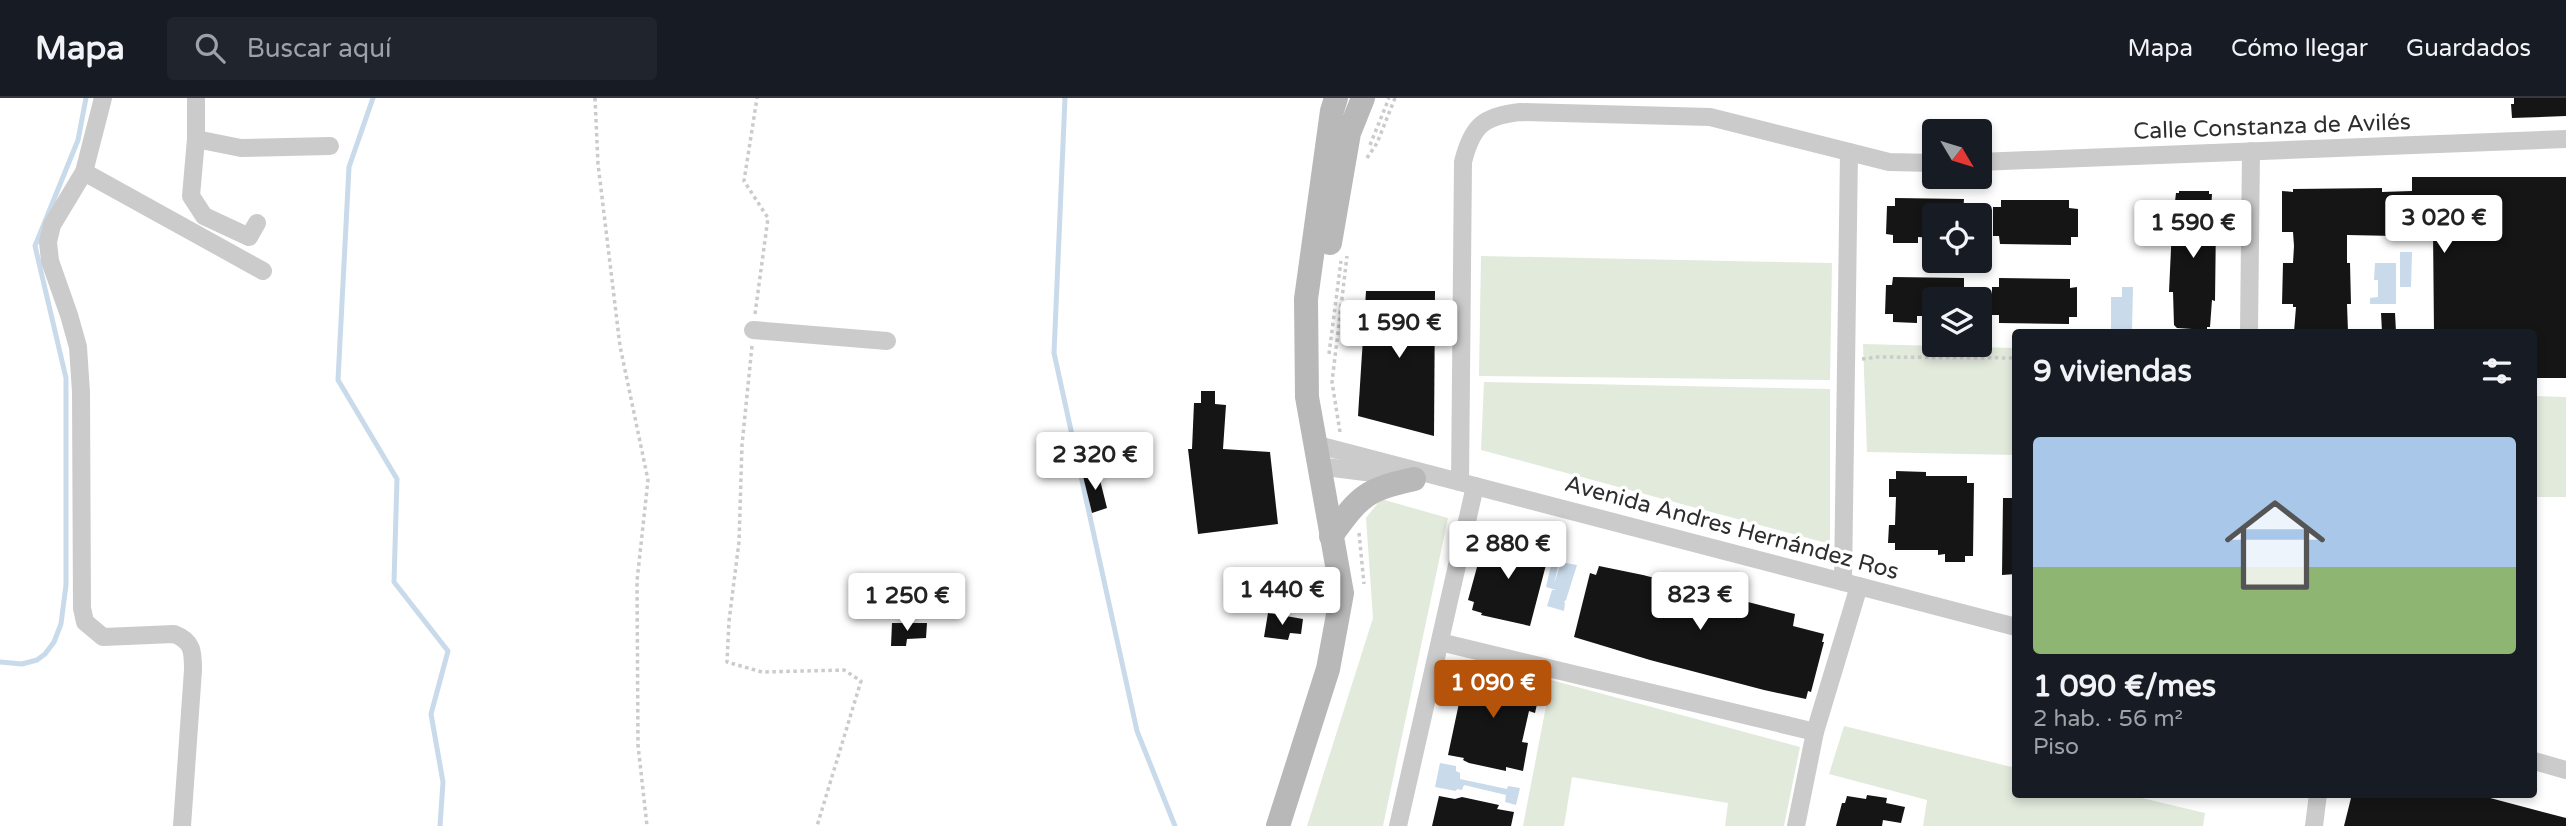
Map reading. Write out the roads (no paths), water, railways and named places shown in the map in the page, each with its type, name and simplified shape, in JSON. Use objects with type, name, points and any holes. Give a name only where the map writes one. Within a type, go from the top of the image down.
[{"type":"main road","points":[[1278,826],[1328,669],[1342,593],[1307,397],[1306,299],[1336,98]]},
{"type":"main road","points":[[1307,382],[1349,133],[1363,98]]},
{"type":"main road","points":[[1331,536],[1368,492],[1424,477]]},
{"type":"street","points":[[103,98],[84,172],[52,225],[48,242],[50,261],[78,347],[82,608],[85,622],[103,637],[174,634],[191,645],[193,670],[182,826]]},
{"type":"street","points":[[196,98],[191,196],[204,216],[249,237],[257,223]]},
{"type":"street","points":[[1398,826],[1440,642],[1467,484],[1463,162],[1469,139],[1482,123],[1501,114],[1520,112],[1710,117],[1889,162],[1922,163]]},
{"type":"street","points":[[196,139],[241,149],[330,146]]},
{"type":"street","name":"Calle Constanza de Avilés","points":[[1992,161],[2566,139]]},
{"type":"street","points":[[2249,329],[2251,151]]},
{"type":"street","points":[[1796,826],[1815,732],[1851,584],[1846,360],[1849,152]]},
{"type":"street","points":[[84,172],[263,271]]},
{"type":"street","points":[[753,330],[887,341]]},
{"type":"street","name":"Avenida Andres Hernández Ros","points":[[1316,455],[1467,484],[2012,626]]},
{"type":"street","points":[[1440,642],[1815,732]]},
{"type":"street","points":[[2537,762],[2566,770]]},
{"type":"street","points":[[2314,826],[2318,798]]},
{"type":"water","points":[[2400,252],[2412,252],[2411,287],[2400,287]]},
{"type":"water","points":[[2375,263],[2396,263],[2396,304],[2370,304],[2370,298],[2378,297],[2378,280],[2374,280]]},
{"type":"water","points":[[2122,287],[2133,287],[2132,329],[2111,329],[2111,297],[2122,297]]},
{"type":"water","points":[[1552,561],[1559,562],[1554,584],[1561,562],[1577,565],[1564,602],[1564,611],[1547,606],[1552,590],[1556,590],[1546,587]]},
{"type":"water","points":[[1440,763],[1456,766],[1460,779],[1507,789],[1508,786],[1520,788],[1516,805],[1505,802],[1506,795],[1464,785],[1462,790],[1456,791],[1435,787]]},
{"type":"waterway","points":[[0,662],[22,664],[37,660],[54,642],[61,624],[66,585],[66,378],[35,246],[78,140],[86,98]]},
{"type":"waterway","points":[[373,98],[349,167],[338,380],[397,479],[394,582],[448,651],[431,714],[443,782],[440,826]]},
{"type":"waterway","points":[[1065,98],[1054,353],[1137,731],[1175,826]]}]
